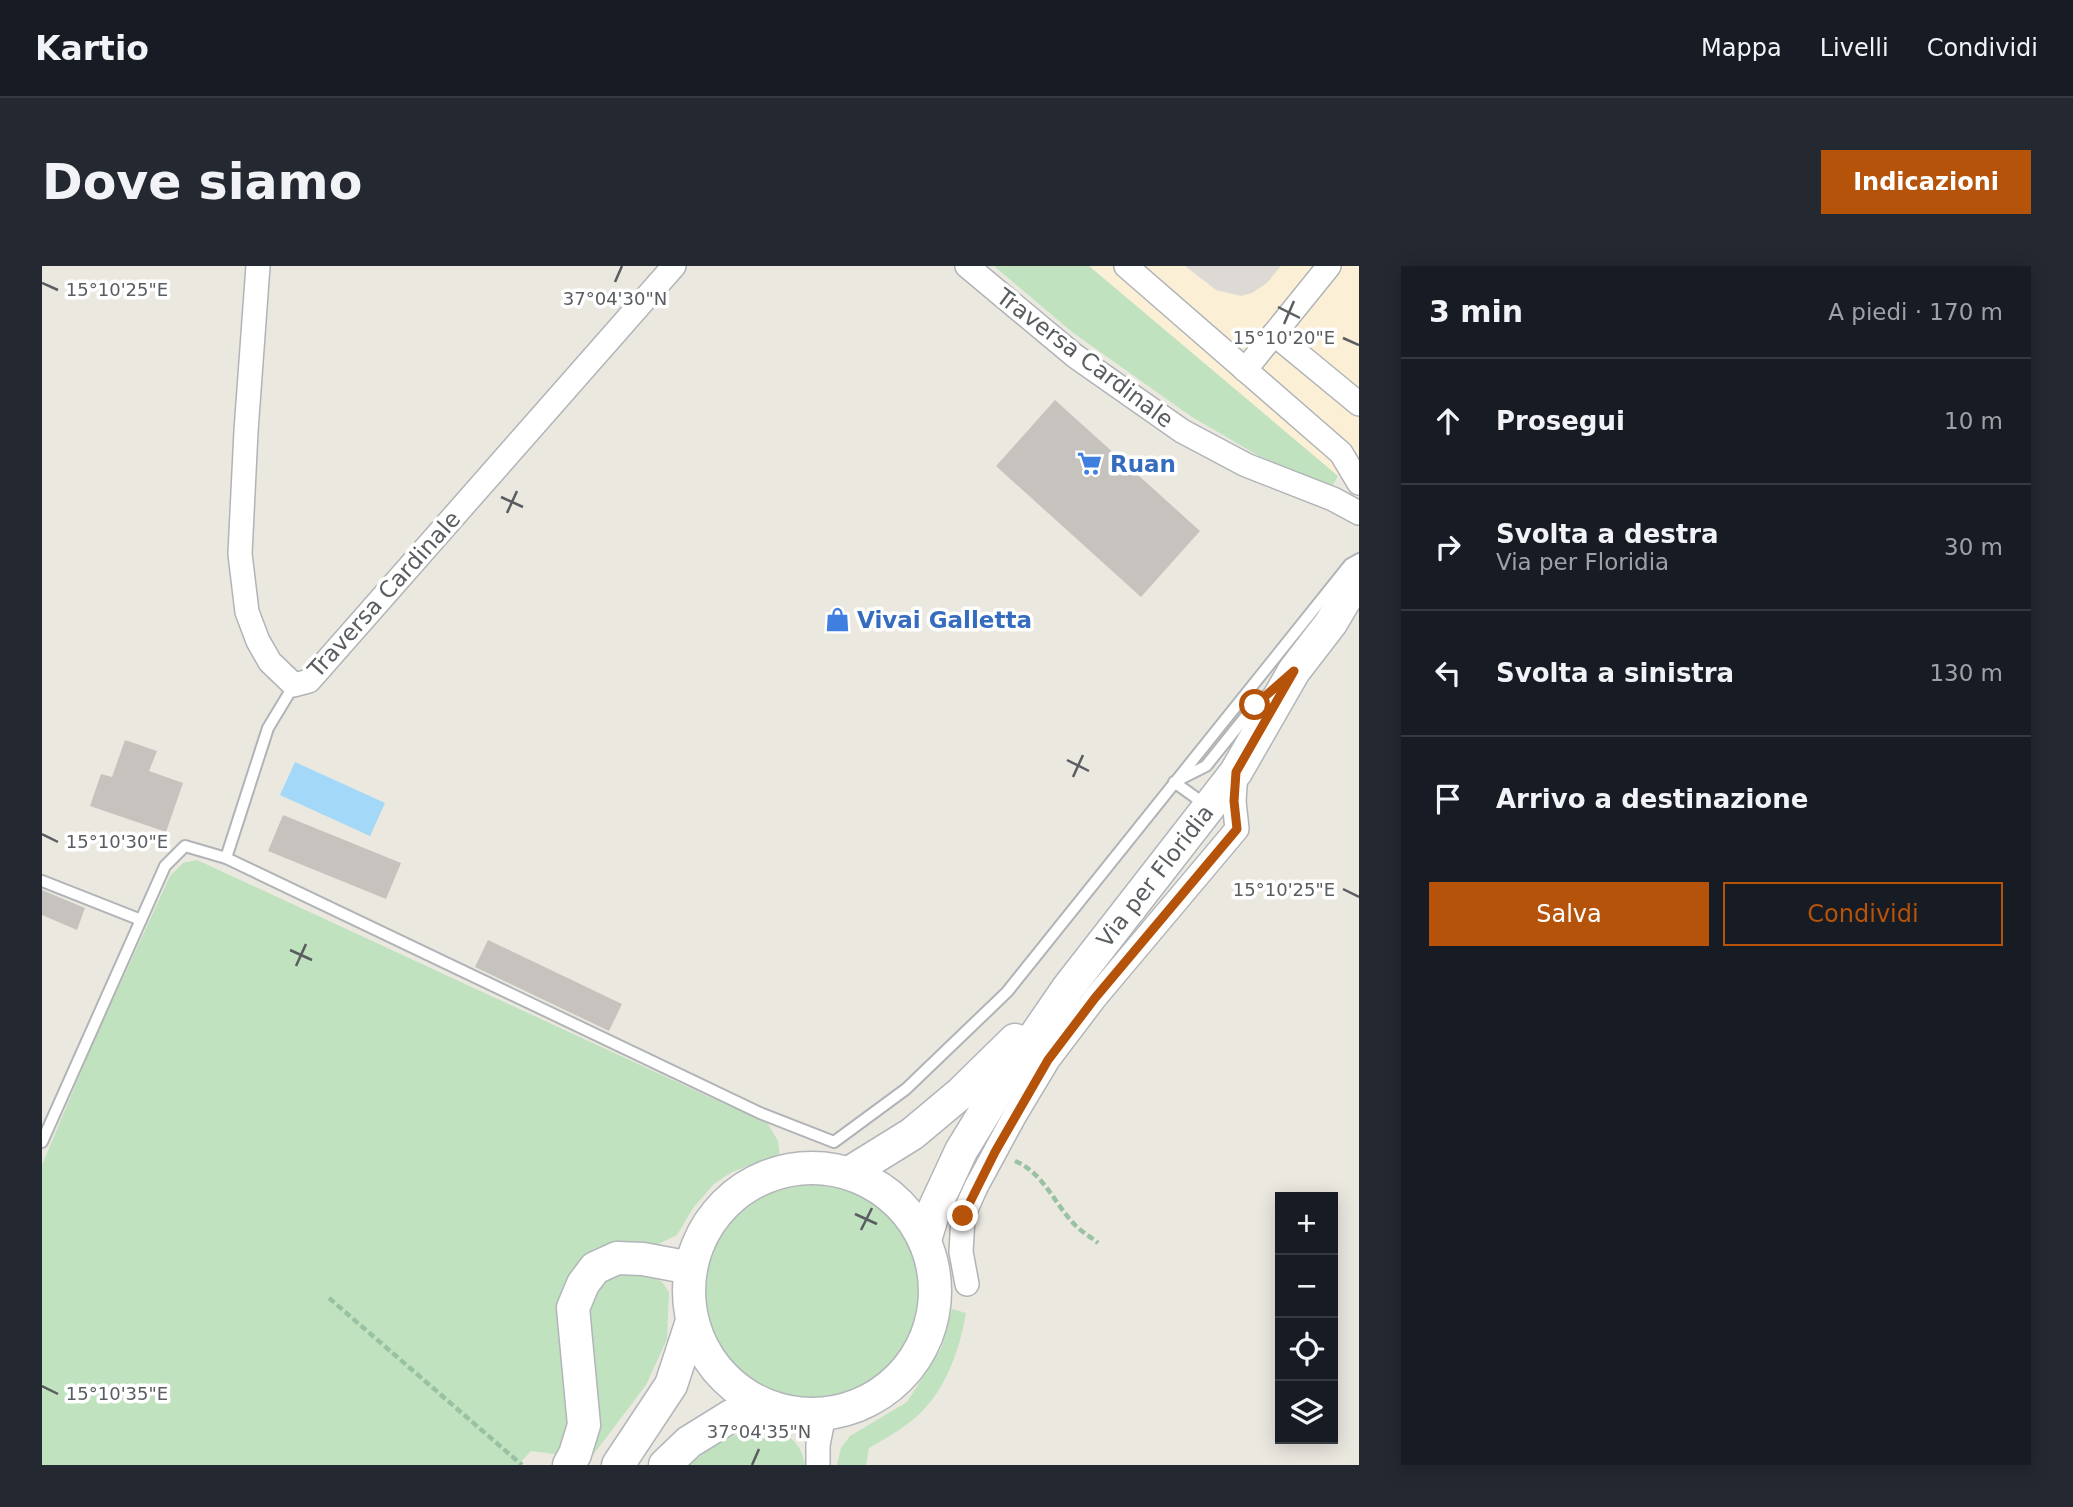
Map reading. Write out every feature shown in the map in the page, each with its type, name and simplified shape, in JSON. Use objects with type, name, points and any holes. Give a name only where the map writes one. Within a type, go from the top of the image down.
[{"type":"main road","points":[[1331,623],[1359,576]]},
{"type":"main road","points":[[1331,623],[1359,596]]},
{"type":"main road","name":"Via per Floridia","points":[[1068,988],[1236,772],[1294,671],[1331,623]]},
{"type":"main road","points":[[849,1173],[912,1134],[961,1093],[1068,988]]},
{"type":"main road","points":[[925,1240],[935,1207],[961,1151],[1000,1087],[1068,988]]},
{"type":"main road","points":[[665,1465],[689,1442],[732,1416],[782,1412],[824,1415],[862,1405],[895,1384],[919,1353],[933,1317],[936,1278],[925,1240],[894,1198],[849,1173],[808,1167],[768,1176],[732,1197],[705,1229],[691,1268],[689,1295],[692,1321],[705,1352],[725,1379],[752,1399],[782,1412]]},
{"type":"main road","points":[[569,1465],[584,1425],[573,1308],[583,1284],[595,1268],[617,1258],[643,1259],[691,1268]]},
{"type":"main road","points":[[618,1465],[671,1385],[692,1321]]},
{"type":"street","name":"Traversa Cardinale","points":[[258,266],[240,554],[247,612],[258,641],[270,662],[295,685],[309,681],[674,266]]},
{"type":"street","name":"Traversa Cardinale","points":[[967,266],[1075,356],[1181,432],[1246,465],[1333,499],[1359,513]]},
{"type":"street","points":[[1126,266],[1341,453],[1359,483]]},
{"type":"street","points":[[1245,370],[1329,266]]},
{"type":"street","points":[[1273,334],[1359,404]]},
{"type":"street","points":[[967,1283],[961,1252],[963,1216],[995,1152],[1048,1060],[1095,998],[1237,829],[1234,801],[1236,772]]},
{"type":"street","points":[[818,1465],[818,1445],[824,1415]]},
{"type":"lane","points":[[42,1142],[165,866],[185,846],[226,858],[747,1107],[834,1142],[906,1089],[1007,992],[1350,564],[1359,559]]},
{"type":"lane","points":[[1174,782],[1206,766],[1255,705],[1294,671]]},
{"type":"lane","points":[[226,858],[268,728],[295,685]]},
{"type":"lane","points":[[1174,782],[1209,807]]},
{"type":"lane","points":[[42,881],[141,920]]},
{"type":"path","points":[[995,1152],[1028,1166],[1054,1195],[1075,1226],[1098,1243]]},
{"type":"path","points":[[329,1298],[522,1465]]},
{"type":"shaded area","points":[[1089,266],[1359,266],[1359,492],[1338,476]]},
{"type":"shaded area","points":[[1185,266],[1281,266],[1267,283],[1252,293],[1241,296],[1216,290]]},
{"type":"green space","points":[[994,266],[1089,266],[1338,476],[1332,487],[1259,456],[1192,417],[1072,332]]},
{"type":"green space","points":[[197,860],[768,1124],[778,1141],[780,1158],[758,1162],[732,1172],[714,1184],[693,1208],[677,1235],[654,1246],[614,1243],[593,1249],[578,1263],[565,1284],[560,1309],[572,1416],[562,1455],[531,1451],[518,1465],[42,1465],[42,1165],[94,1041],[170,876],[183,863]]},
{"type":"green space","points":[[813,1185],[854,1193],[889,1216],[912,1251],[920,1292],[912,1333],[889,1368],[854,1391],[813,1399],[772,1391],[737,1368],[714,1333],[706,1292],[714,1251],[737,1216],[772,1193]]},
{"type":"green space","points":[[617,1274],[649,1274],[662,1282],[669,1292],[667,1339],[646,1385],[593,1455],[600,1415],[587,1312],[594,1292],[605,1280]]},
{"type":"green space","points":[[952,1309],[966,1313],[963,1328],[948,1373],[932,1400],[910,1422],[869,1448],[866,1465],[837,1465],[841,1448],[850,1436],[907,1402],[941,1349]]},
{"type":"green space","points":[[763,1427],[779,1431],[791,1438],[800,1450],[805,1465],[689,1465],[717,1443]]},
{"type":"water","points":[[295,762],[385,803],[370,836],[280,795]]},
{"type":"building","points":[[1055,400],[1200,531],[1141,597],[996,466]]},
{"type":"building","points":[[125,740],[157,751],[149,771],[183,783],[166,832],[90,806],[101,774],[112,777]]},
{"type":"building","points":[[283,815],[401,863],[386,899],[268,851]]},
{"type":"building","points":[[42,890],[85,908],[77,930],[42,915]]},
{"type":"building","points":[[488,940],[622,1004],[609,1031],[475,967]]},
{"type":"place","name":"Ruan","points":[[1090,464]]},
{"type":"place","name":"Vivai Galletta","points":[[837,620]]},
{"type":"route","points":[[963,1216],[1015,1115],[1048,1060],[1095,998],[1237,829],[1234,801],[1236,772],[1294,671],[1255,705]]}]
